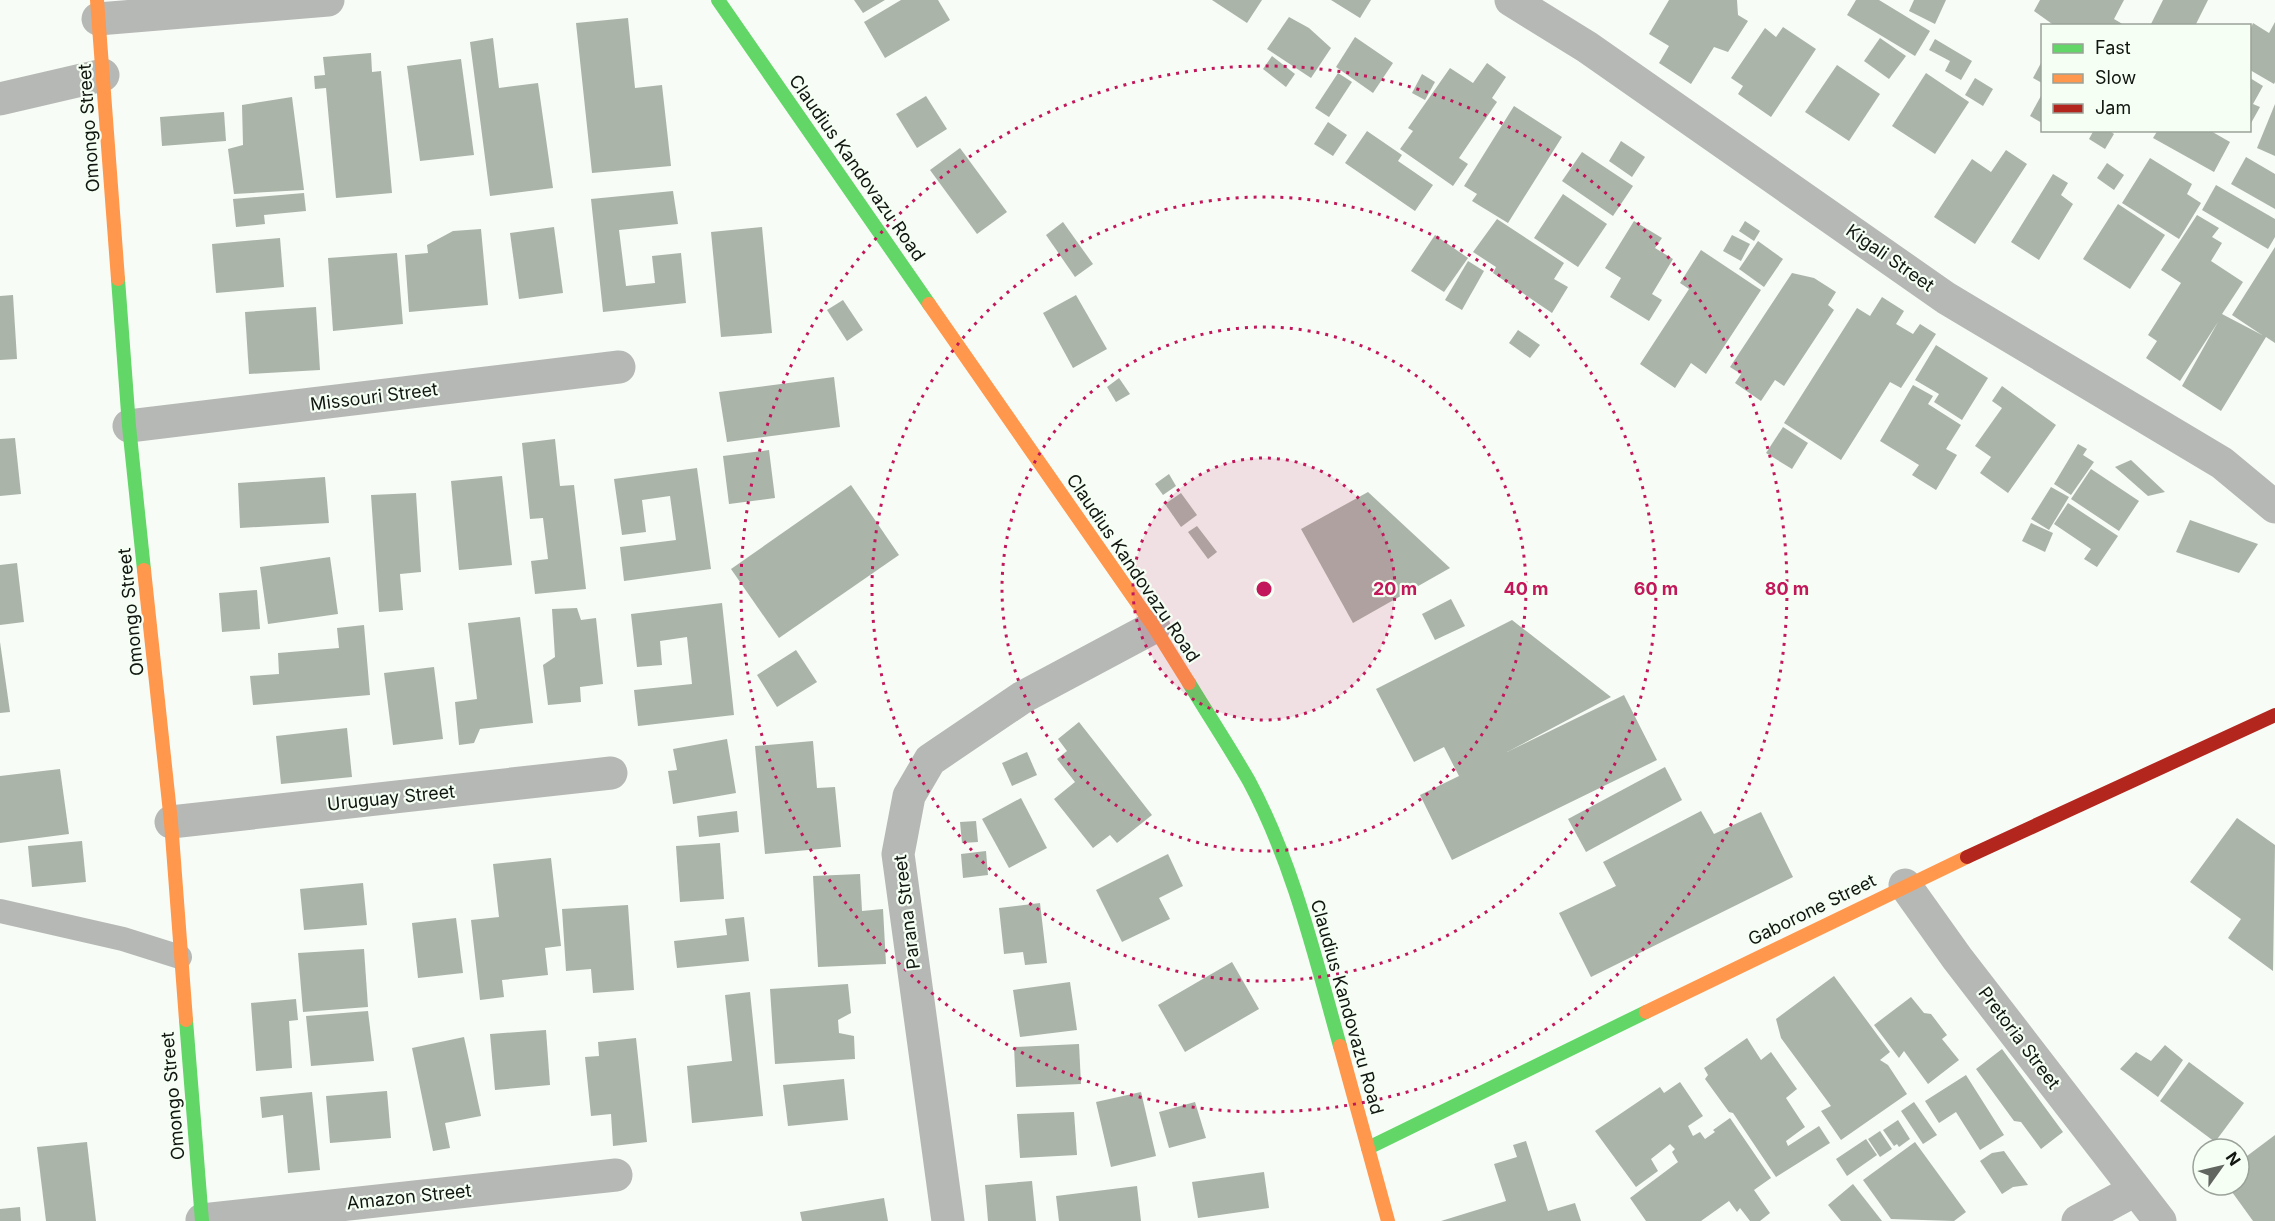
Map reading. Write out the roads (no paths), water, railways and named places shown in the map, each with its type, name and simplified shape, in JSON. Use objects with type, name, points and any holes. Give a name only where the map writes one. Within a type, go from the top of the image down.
[{"type":"street","points":[[97,10],[328,0]]},
{"type":"street","name":"Claudius Kandovazu Road","points":[[718,0],[1154,627],[1249,782],[1279,848],[1307,928],[1388,1221]]},
{"type":"street","name":"Kigali Street","points":[[1511,0],[1587,47],[1946,298],[2222,464],[2275,507]]},
{"type":"street","name":"Omongo Street","points":[[97,10],[129,426],[171,822],[202,1221]]},
{"type":"street","points":[[0,99],[103,75]]},
{"type":"street","name":"Missouri Street","points":[[129,426],[620,367]]},
{"type":"street","name":"Parana Street","points":[[948,1221],[898,854],[909,796],[930,760],[1023,697],[1154,627]]},
{"type":"street","name":"Gaborone Street","points":[[1368,1148],[1905,885],[2275,715]]},
{"type":"street","name":"Uruguay Street","points":[[171,822],[611,773]]},
{"type":"street","name":"Pretoria Street","points":[[1905,885],[1957,958],[2160,1221]]},
{"type":"street","name":"Amazon Street","points":[[202,1221],[616,1174]]},
{"type":"street","points":[[2078,1221],[2135,1190]]},
{"type":"lane","points":[[0,911],[123,939],[180,957]]}]
